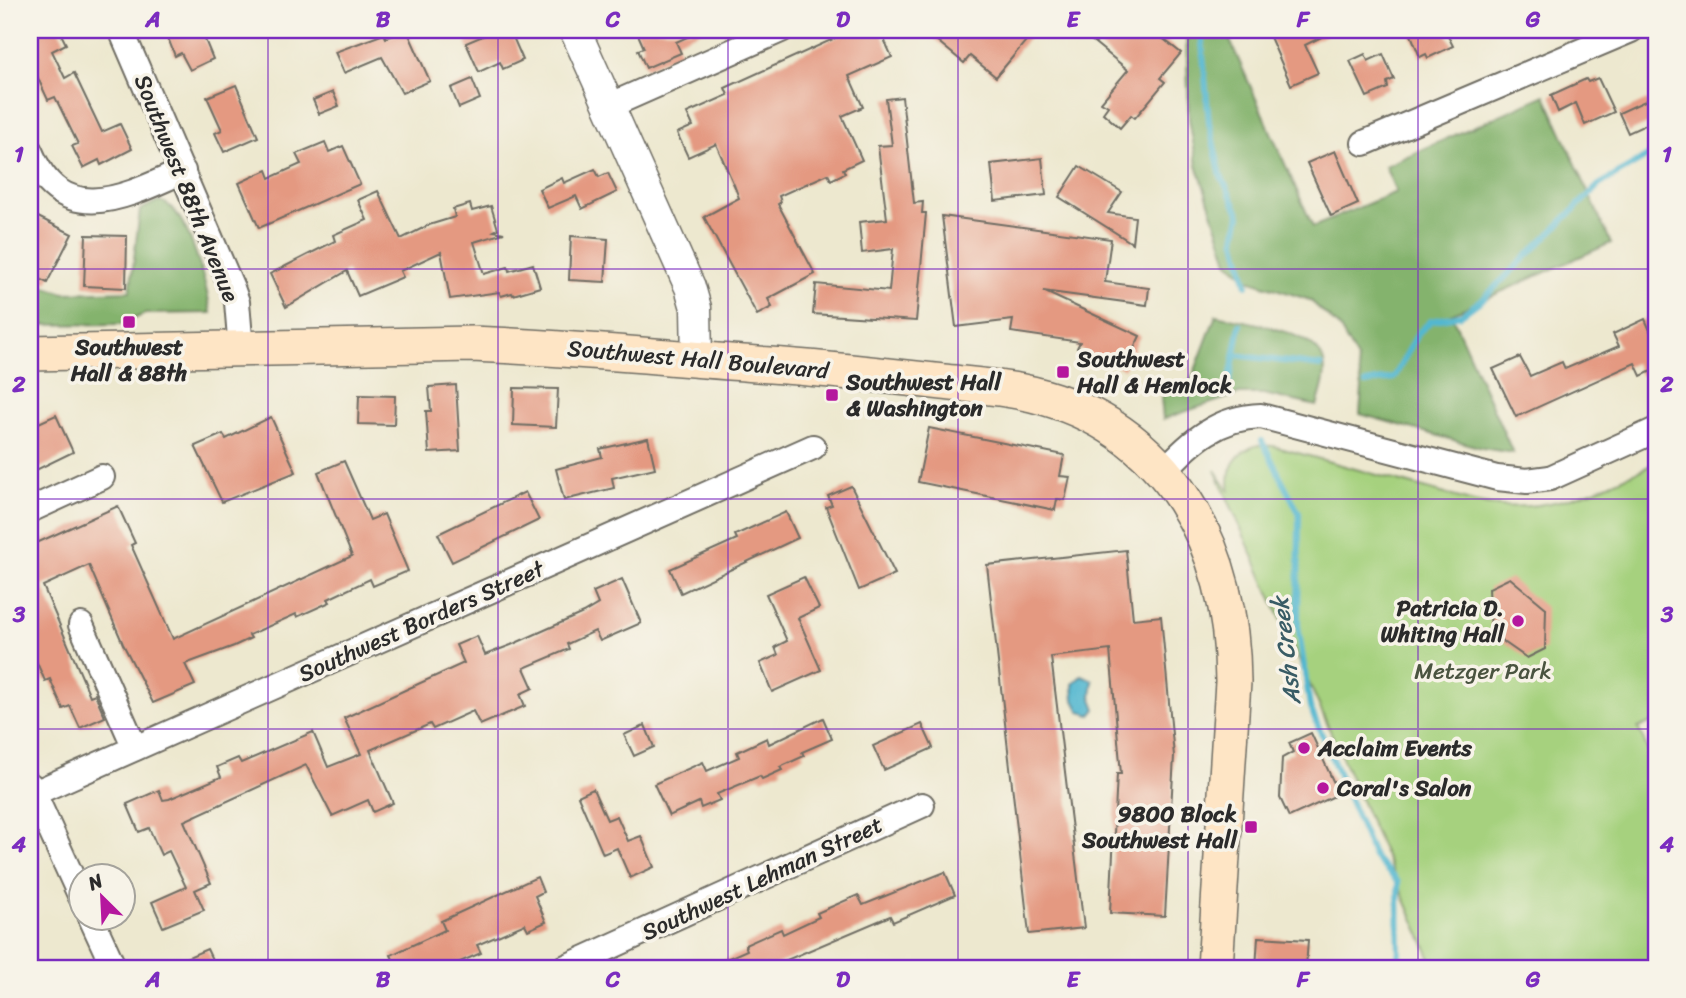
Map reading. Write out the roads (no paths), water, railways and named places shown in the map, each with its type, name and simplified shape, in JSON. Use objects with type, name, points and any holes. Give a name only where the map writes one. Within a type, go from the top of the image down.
[{"type":"main road","name":"Southwest Hall Boulevard","points":[[30,353],[472,344],[859,372],[1033,394],[1059,402],[1111,427],[1164,471],[1186,499],[1213,555],[1226,602],[1233,648],[1215,968]]},
{"type":"street","name":"Southwest 88th Avenue","points":[[121,30],[237,302],[241,350]]},
{"type":"street","points":[[575,30],[691,287],[696,308],[697,360]]},
{"type":"street","points":[[609,106],[781,30]]},
{"type":"street","points":[[1364,143],[1631,30]]},
{"type":"street","points":[[30,151],[47,183],[73,198],[94,202],[127,197],[183,171]]},
{"type":"street","points":[[1164,471],[1191,442],[1227,421],[1245,416],[1261,416],[1497,478],[1527,481],[1550,478],[1656,430]]},
{"type":"street","name":"Southwest Borders Street","points":[[31,791],[135,748],[813,447]]},
{"type":"street","points":[[30,510],[102,477]]},
{"type":"street","points":[[81,625],[135,748]]},
{"type":"street","points":[[31,791],[66,865]]},
{"type":"street","name":"Southwest Lehman Street","points":[[564,968],[922,805]]},
{"type":"street","points":[[97,932],[114,968]]},
{"type":"water","points":[[1082,675],[1093,680],[1091,696],[1096,709],[1091,715],[1080,712],[1074,700],[1073,684]]},
{"type":"waterway","name":"Ash Creek","points":[[1201,30],[1209,123],[1221,176],[1240,215],[1235,238],[1247,285]]},
{"type":"waterway","points":[[1366,383],[1394,378],[1418,333],[1431,321],[1461,315],[1484,298],[1599,185],[1656,151]]},
{"type":"waterway","name":"Ash Creek","points":[[1228,390],[1240,325]]},
{"type":"waterway","points":[[1235,355],[1321,366]]},
{"type":"waterway","name":"Ash Creek","points":[[1262,441],[1299,513],[1298,625],[1310,707],[1374,857],[1398,882],[1399,968]]},
{"type":"place","name":"Southwest Hall & 88th","points":[[129,322]]},
{"type":"place","name":"Southwest Hall & Hemlock","points":[[1063,372]]},
{"type":"place","name":"Southwest Hall & Washington","points":[[832,395]]},
{"type":"place","name":"Patricia D. Whiting Hall","points":[[1518,621]]},
{"type":"place","name":"Acclaim Events","points":[[1304,748]]},
{"type":"place","name":"Coral's Salon","points":[[1323,788]]},
{"type":"place","name":"9800 Block Southwest Hall","points":[[1251,827]]},
{"type":"park label","name":"Metzger Park","points":[[1483,671]]}]
